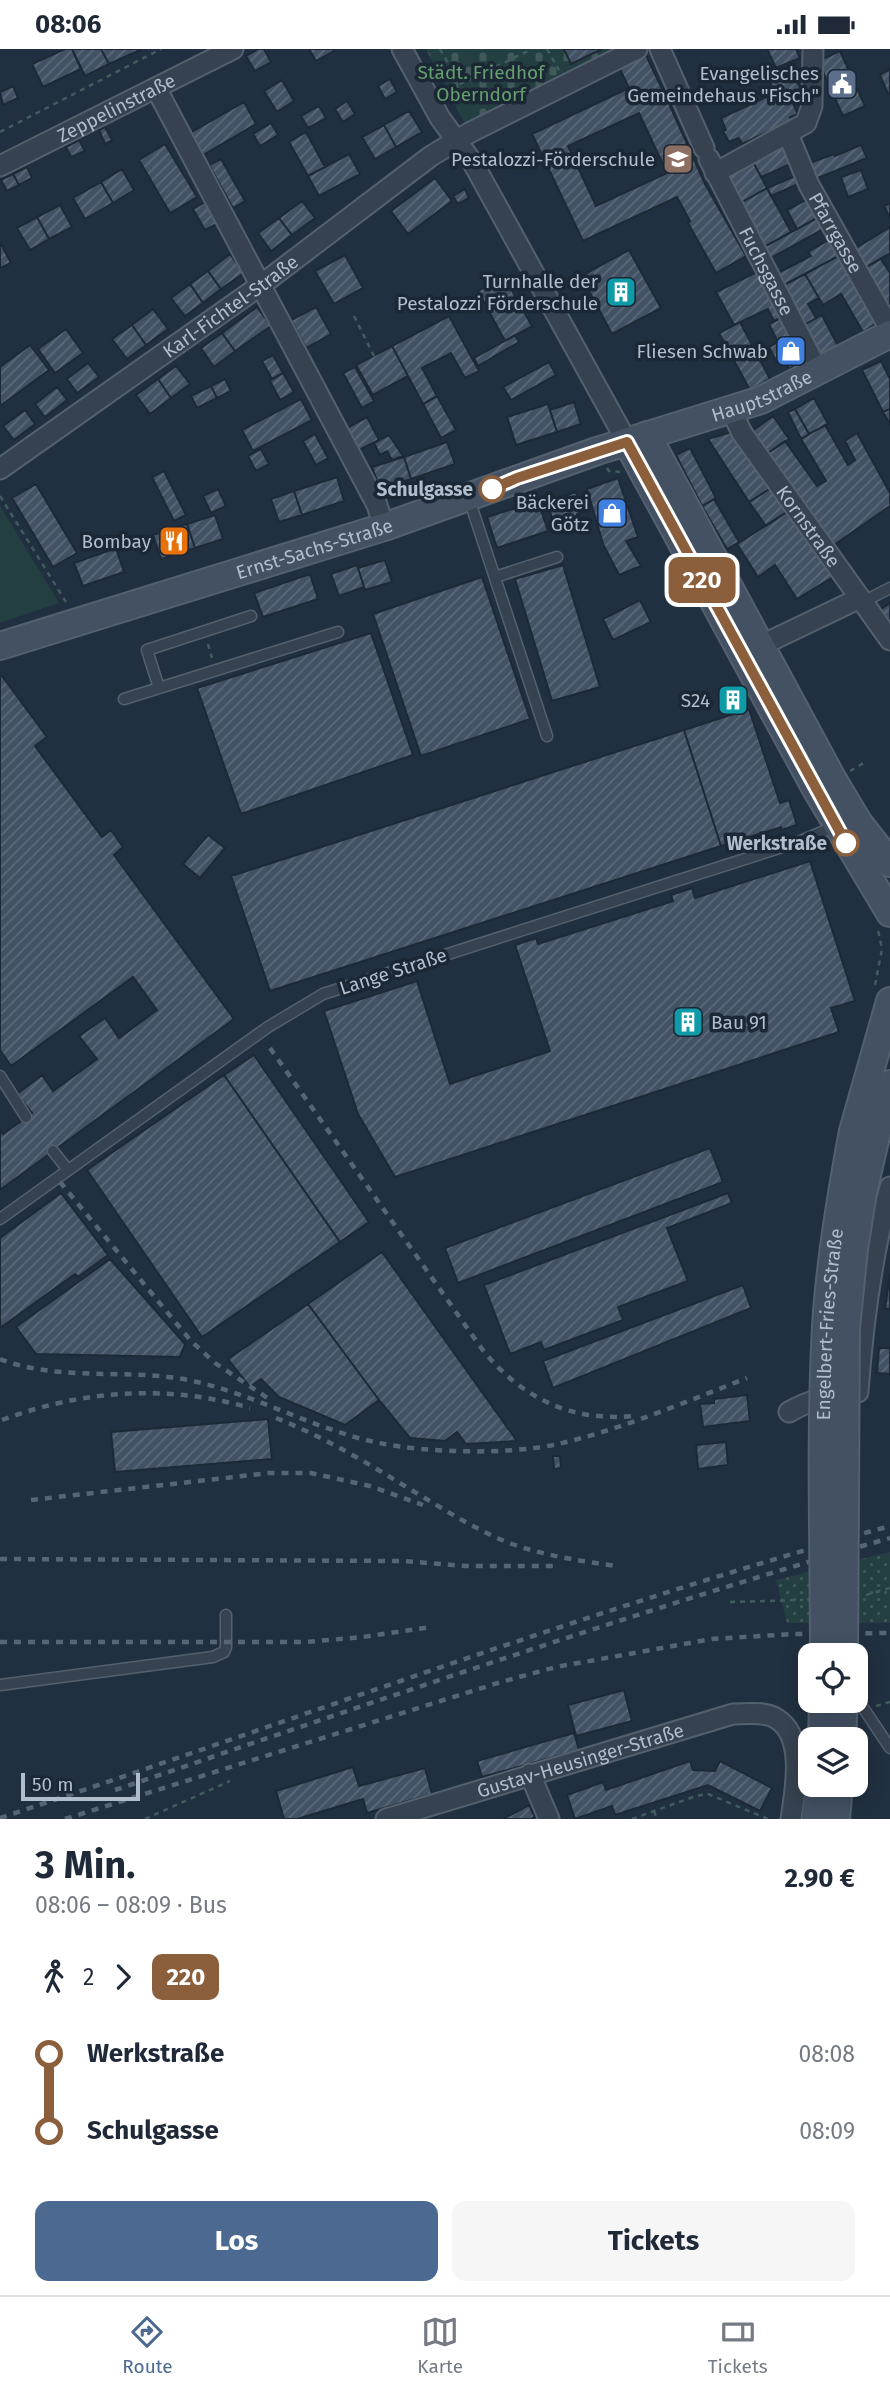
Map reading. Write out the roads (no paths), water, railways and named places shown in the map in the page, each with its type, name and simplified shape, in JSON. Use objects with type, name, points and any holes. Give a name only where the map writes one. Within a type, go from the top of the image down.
[{"type":"main road","name":"Hauptstraße","points":[[637,439],[770,397],[890,334]]},
{"type":"main road","name":"Ernst-Sachs-Straße","points":[[0,646],[384,527],[517,478],[637,439]]},
{"type":"main road","points":[[637,439],[694,518],[833,780],[858,821],[888,858]]},
{"type":"main road","points":[[637,439],[836,826],[890,913]]},
{"type":"main road","name":"Engelbert-Fries-Straße","points":[[844,1643],[846,1328],[863,1192],[864,1133],[890,1001]]},
{"type":"main road","name":"Engelbert-Fries-Straße","points":[[824,1643],[826,1327],[842,1189],[864,1133],[890,1084]]},
{"type":"main road","points":[[815,1819],[818,1797]]},
{"type":"main road","points":[[836,1819],[838,1797]]},
{"type":"street","name":"Zeppelinstraße","points":[[0,166],[233,49]]},
{"type":"street","points":[[402,49],[440,117],[473,163],[637,439]]},
{"type":"street","name":"Karl-Fichtel-Straße","points":[[0,469],[261,285],[431,156],[637,49]]},
{"type":"street","name":"Fuchsgasse","points":[[660,49],[709,160],[818,371]]},
{"type":"street","points":[[709,160],[788,134],[806,123],[812,107],[813,49]]},
{"type":"street","points":[[156,88],[377,505],[384,527]]},
{"type":"street","name":"Pfarrgasse","points":[[788,134],[808,185],[890,329]]},
{"type":"street","name":"Kornstraße","points":[[731,411],[741,433],[890,640]]},
{"type":"street","points":[[760,646],[861,600]]},
{"type":"street","points":[[789,1412],[801,1404],[824,1397],[858,1392],[867,1297],[890,1187]]},
{"type":"street","name":"Gustav-Heusinger-Straße","points":[[396,1817],[733,1714],[752,1713],[776,1717],[793,1742],[797,1767],[791,1819]]},
{"type":"street","points":[[530,1774],[549,1819]]},
{"type":"lane","points":[[468,498],[547,736]]},
{"type":"lane","points":[[495,576],[557,557]]},
{"type":"lane","points":[[861,600],[890,588]]},
{"type":"lane","points":[[159,688],[146,650],[251,616]]},
{"type":"lane","points":[[124,699],[338,632]]},
{"type":"lane","name":"Lange Straße","points":[[0,1219],[268,1027],[323,994],[785,846],[824,833],[836,826]]},
{"type":"lane","points":[[0,1076],[26,1117]]},
{"type":"lane","points":[[53,1151],[68,1170]]},
{"type":"lane","points":[[0,1685],[213,1657],[224,1652],[226,1647],[226,1615]]},
{"type":"lane","points":[[861,1713],[890,1748]]},
{"type":"railway","points":[[270,1048],[482,1349],[497,1366],[513,1381],[549,1403],[589,1415],[634,1416]]},
{"type":"railway","points":[[60,1182],[191,1341],[215,1363],[272,1401]]},
{"type":"railway","points":[[0,1359],[48,1371],[145,1375],[193,1381],[217,1387],[355,1437],[379,1443],[445,1451],[516,1450],[558,1444],[606,1431],[747,1378]]},
{"type":"railway","points":[[2,1420],[63,1402],[125,1394],[188,1396],[250,1408]]},
{"type":"railway","points":[[276,1418],[344,1450],[498,1538],[551,1555],[616,1566]]},
{"type":"railway","points":[[31,1500],[269,1473],[311,1473],[370,1486],[423,1505]]},
{"type":"railway","points":[[0,1818],[554,1629],[777,1558],[890,1526]]},
{"type":"railway","points":[[115,1790],[598,1628],[890,1538]]},
{"type":"railway","points":[[0,1559],[403,1561],[465,1566],[553,1566]]},
{"type":"railway","points":[[0,1642],[306,1642],[431,1627]]},
{"type":"railway","points":[[65,1819],[556,1667],[712,1639],[793,1634],[890,1633]]},
{"type":"place","name":"Evangelisches Gemeindehaus \"Fisch\"","points":[[842,84]]},
{"type":"place","name":"Pestalozzi-Förderschule","points":[[678,159]]},
{"type":"place","name":"Turnhalle der Pestalozzi Förderschule","points":[[621,292]]},
{"type":"place","name":"Fliesen Schwab","points":[[791,351]]},
{"type":"place","name":"Schulgasse","points":[[492,489]]},
{"type":"place","name":"Bäckerei Götz","points":[[612,513]]},
{"type":"place","name":"Bombay","points":[[174,541]]},
{"type":"place","name":"S24","points":[[733,700]]},
{"type":"place","name":"Werkstraße","points":[[846,843]]},
{"type":"place","name":"Bau 91","points":[[688,1022]]},
{"type":"park label","name":"Städt. Friedhof Oberndorf","points":[[481,83]]}]
